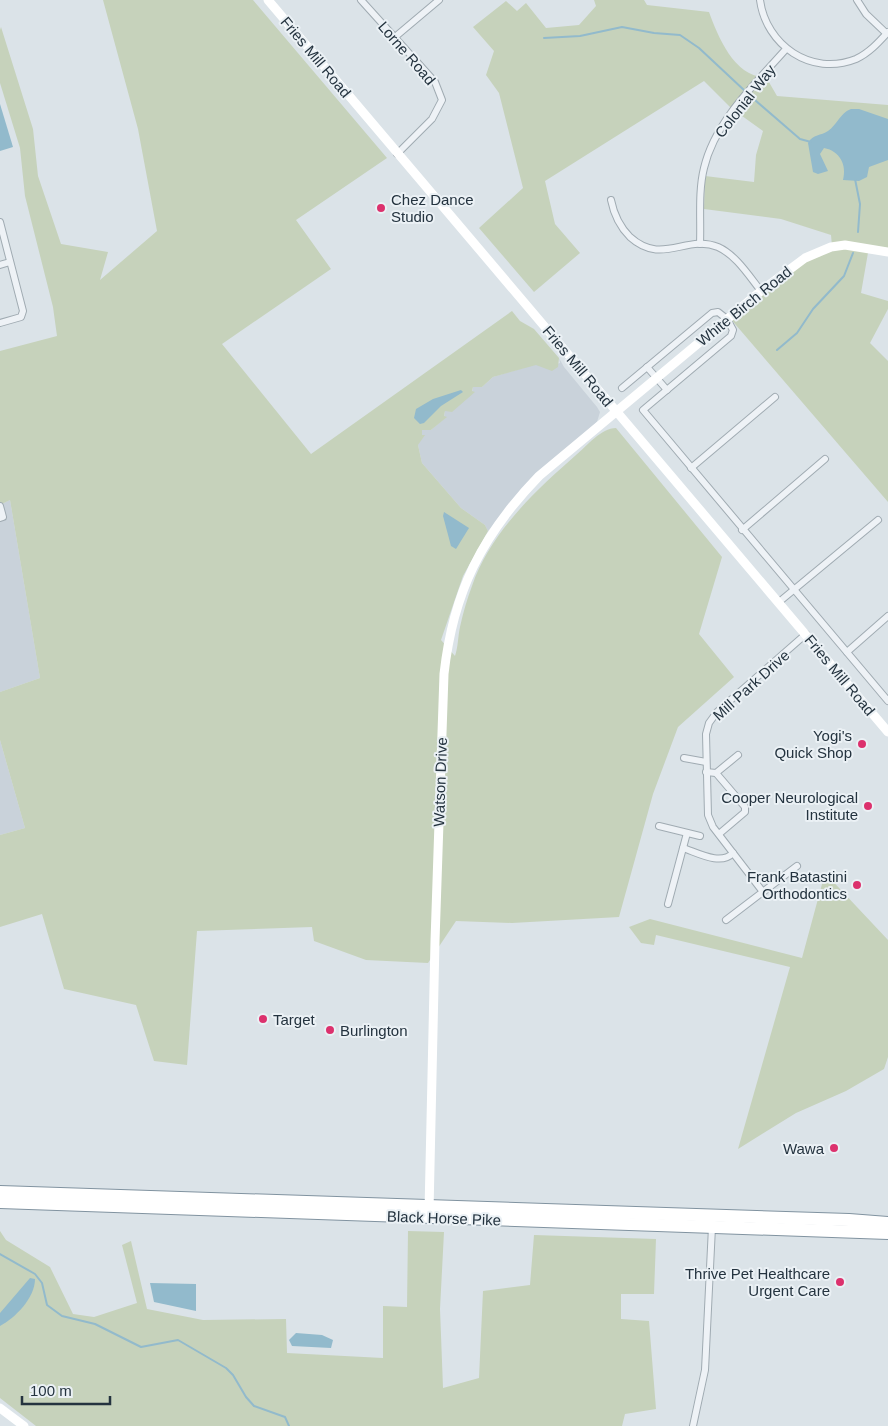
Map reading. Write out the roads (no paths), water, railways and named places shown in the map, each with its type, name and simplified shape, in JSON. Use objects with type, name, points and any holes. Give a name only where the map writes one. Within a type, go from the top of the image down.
[{"type":"highway","name":"Black Horse Pike","points":[[0,1192],[184,1197],[430,1212]]},
{"type":"highway","points":[[148,1207],[150,1203],[157,1200],[184,1197]]},
{"type":"highway","name":"Black Horse Pike","points":[[0,1202],[650,1218],[888,1233]]},
{"type":"highway","name":"Black Horse Pike","points":[[712,1222],[888,1223]]},
{"type":"street","name":"Fries Mill Road","points":[[268,0],[396,154],[886,726]]},
{"type":"street","name":"Lorne Road","points":[[361,0],[435,82],[442,100],[432,119],[396,154]]},
{"type":"street","points":[[395,37],[439,0]]},
{"type":"street","points":[[760,0],[763,18],[769,29],[786,49],[809,60],[828,64],[843,62],[862,55],[887,32],[866,14],[857,0]]},
{"type":"street","name":"Colonial Way","points":[[700,244],[702,182],[706,161],[717,134],[786,49]]},
{"type":"street","points":[[611,200],[615,214],[623,229],[646,248],[661,251],[700,244],[713,246],[727,253],[761,290]]},
{"type":"street","points":[[0,222],[23,311],[21,318],[0,323]]},
{"type":"street","name":"White Birch Road","points":[[617,411],[761,290],[805,258],[831,247],[860,246],[888,252]]},
{"type":"street","points":[[0,264],[10,262]]},
{"type":"street","points":[[622,388],[712,313],[721,313],[733,330],[731,336],[643,410],[742,530],[888,701]]},
{"type":"street","points":[[647,367],[667,390]]},
{"type":"street","points":[[691,468],[775,397]]},
{"type":"street","name":"Watson Drive","points":[[430,1212],[435,941],[444,674],[448,640],[465,583],[480,553],[511,505],[539,476],[617,411]]},
{"type":"street","points":[[742,530],[825,459]]},
{"type":"street","points":[[0,506],[1,518]]},
{"type":"street","points":[[779,602],[878,520]]},
{"type":"street","points":[[846,652],[888,616]]},
{"type":"street","name":"Mill Park Drive","points":[[763,892],[713,827],[706,810],[706,734],[709,723],[717,712],[806,634]]},
{"type":"street","points":[[716,774],[738,755]]},
{"type":"street","points":[[684,758],[706,762]]},
{"type":"street","points":[[706,772],[716,774],[745,807],[745,812],[719,834]]},
{"type":"street","points":[[659,826],[700,836]]},
{"type":"street","points":[[668,904],[687,833]]},
{"type":"street","points":[[683,848],[720,860],[728,858],[733,853]]},
{"type":"street","points":[[726,920],[798,866]]},
{"type":"street","points":[[693,1426],[705,1370],[712,1222]]},
{"type":"street","points":[[0,1408],[24,1426]]},
{"type":"water","points":[[0,104],[13,147],[0,151]]},
{"type":"water","points":[[851,109],[859,109],[888,119],[888,160],[869,167],[867,177],[859,181],[843,180],[844,169],[841,160],[834,152],[824,148],[820,154],[828,171],[818,174],[813,172],[808,143],[815,137],[828,131],[844,113]]},
{"type":"water","points":[[461,390],[463,392],[441,406],[424,423],[420,424],[414,418],[416,409],[433,399]]},
{"type":"water","points":[[444,512],[469,528],[456,549],[451,546],[443,516]]},
{"type":"water","points":[[30,1278],[35,1279],[32,1293],[28,1300],[18,1313],[0,1326],[0,1313]]},
{"type":"water","points":[[150,1283],[196,1284],[196,1311],[154,1302]]},
{"type":"water","points":[[296,1333],[322,1335],[333,1340],[331,1348],[292,1346],[289,1340]]},
{"type":"waterway","points":[[544,38],[580,36],[622,27],[654,33],[680,35],[699,48],[745,91]]},
{"type":"waterway","points":[[748,94],[800,139],[811,142]]},
{"type":"waterway","points":[[855,179],[860,204],[858,232]]},
{"type":"waterway","points":[[777,350],[797,333],[813,309],[844,276],[853,253]]},
{"type":"waterway","points":[[0,1254],[35,1274],[42,1283],[47,1305],[62,1316],[95,1324],[141,1347],[178,1340],[226,1368],[254,1406],[285,1417],[289,1426]]},
{"type":"place","name":"Chez Dance Studio","points":[[381,208]]},
{"type":"place","name":"Yogi's Quick Shop","points":[[862,744]]},
{"type":"place","name":"Cooper Neurological Institute","points":[[868,806]]},
{"type":"place","name":"Frank Batastini Orthodontics","points":[[857,885]]},
{"type":"place","name":"Target","points":[[263,1019]]},
{"type":"place","name":"Burlington","points":[[330,1030]]},
{"type":"place","name":"Wawa","points":[[834,1148]]},
{"type":"place","name":"Thrive Pet Healthcare Urgent Care","points":[[840,1282]]}]
